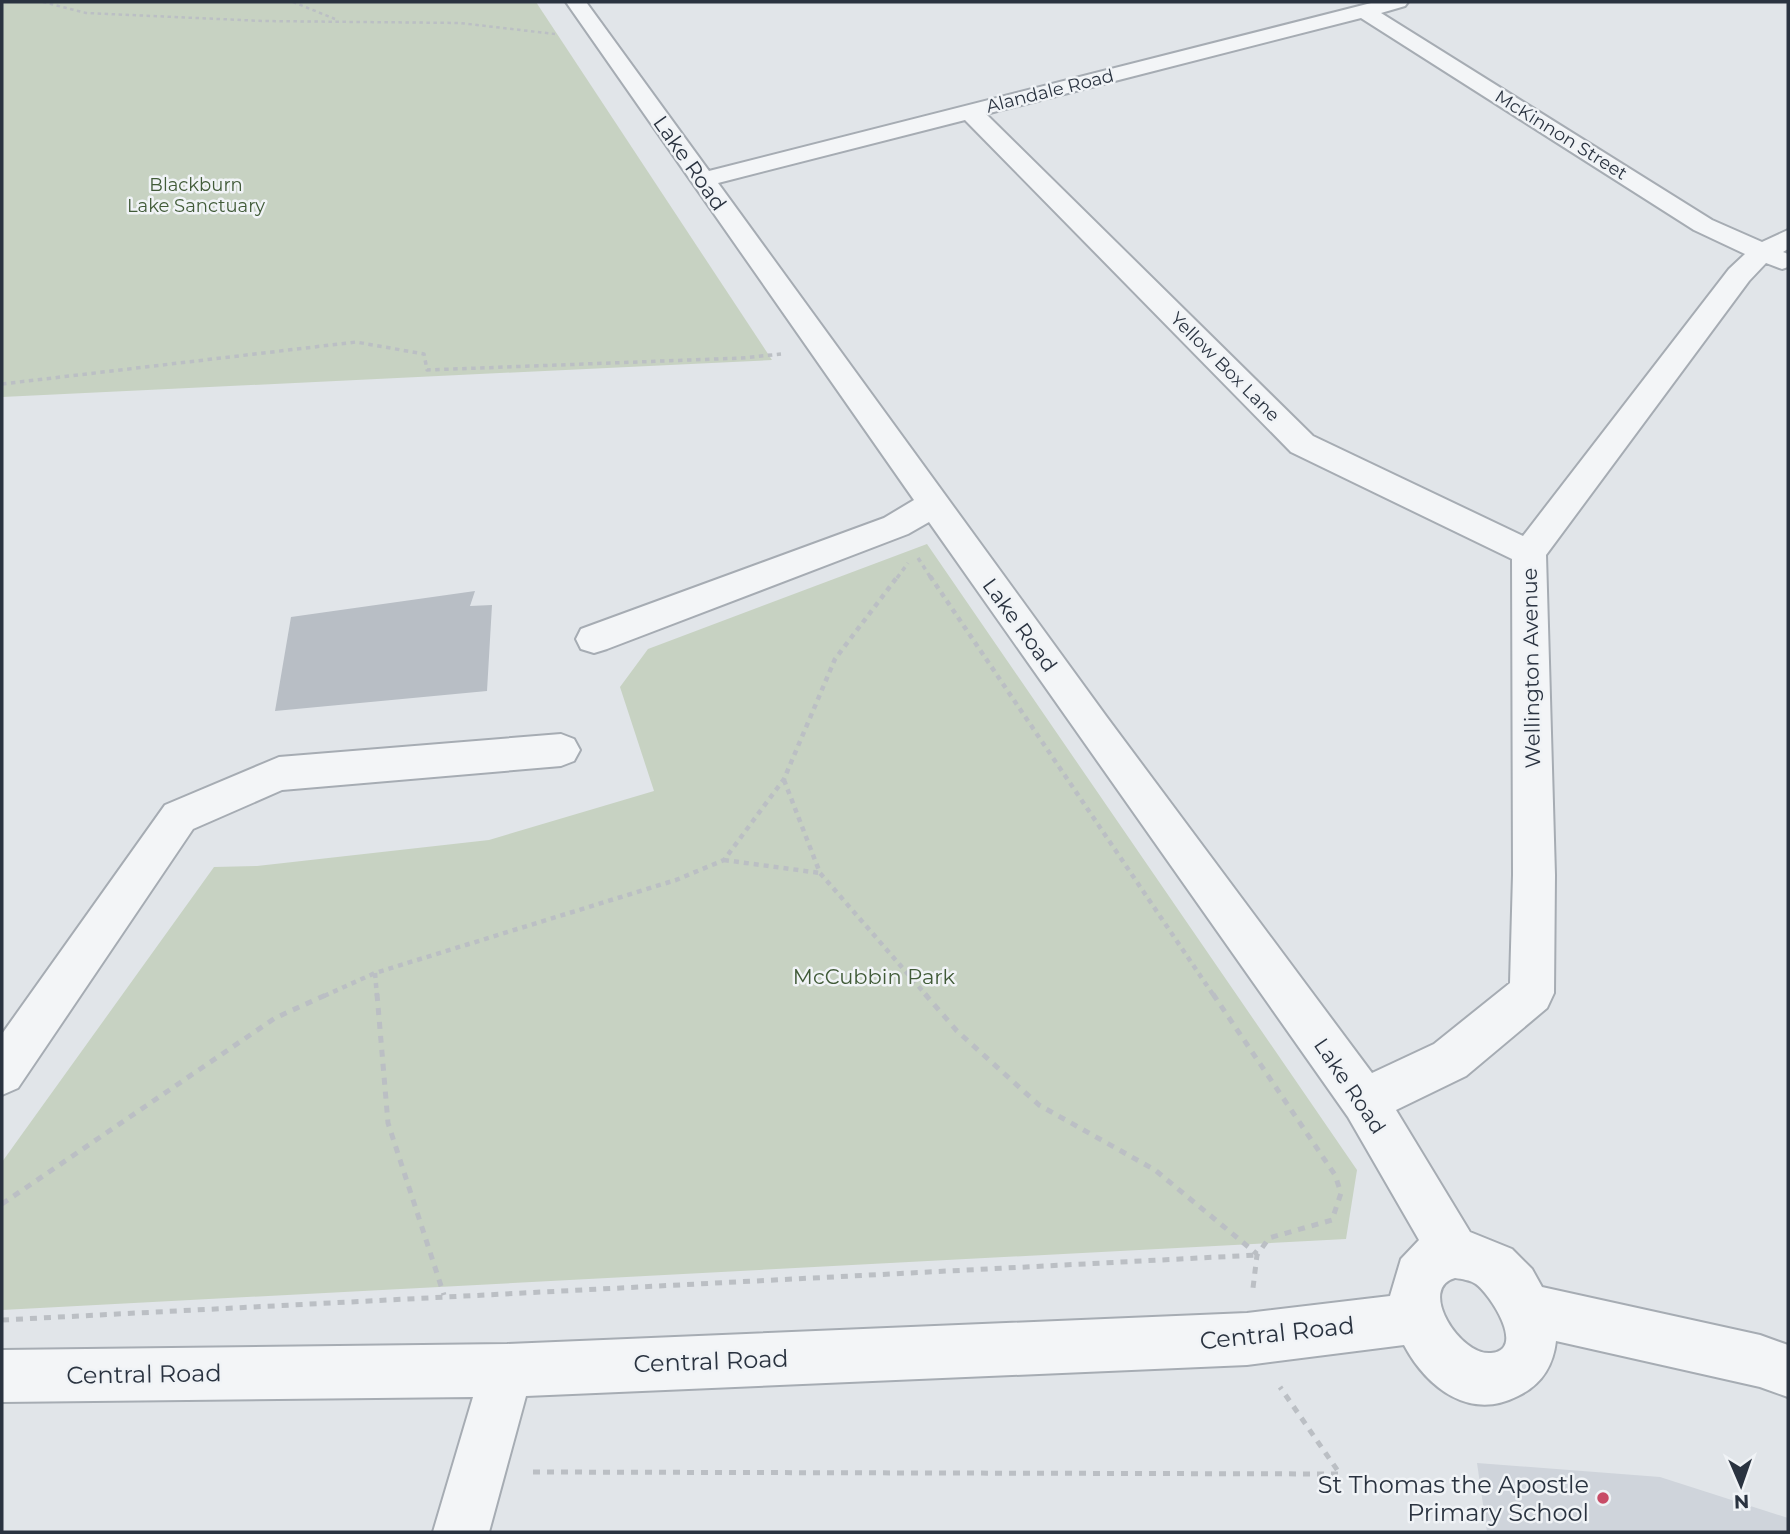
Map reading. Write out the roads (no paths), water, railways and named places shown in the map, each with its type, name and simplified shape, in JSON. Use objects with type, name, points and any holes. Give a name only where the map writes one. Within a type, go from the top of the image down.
[{"type":"street","name":"Lake Road","points":[[576,2],[933,504],[1364,1101],[1455,1253]]},
{"type":"street","name":"Alandale Road","points":[[702,180],[1398,2]]},
{"type":"street","name":"McKinnon Street","points":[[1364,11],[1703,225],[1779,251]]},
{"type":"street","name":"Yellow Box Lane","points":[[970,111],[1302,444],[1529,553]]},
{"type":"street","name":"Wellington Avenue","points":[[1364,1101],[1450,1060],[1532,993],[1534,875],[1529,553],[1739,275],[1779,251]]},
{"type":"street","points":[[594,639],[896,526],[933,504]]},
{"type":"street","points":[[2,1072],[179,817],[279,774],[561,750]]},
{"type":"street","points":[[1455,1253],[1475,1257],[1496,1268],[1514,1286],[1526,1309],[1531,1331],[1528,1352],[1519,1368],[1503,1378],[1483,1380],[1462,1373],[1442,1359],[1427,1340],[1418,1318],[1415,1294],[1421,1272],[1435,1259],[1455,1253]]},
{"type":"street","points":[[1526,1309],[1760,1361],[1788,1371]]},
{"type":"street","name":"Central Road","points":[[2,1376],[506,1370],[1247,1339],[1418,1318]]},
{"type":"street","points":[[461,1532],[506,1370]]},
{"type":"place","name":"St Thomas the Apostle Primary School","points":[[1603,1498]]},
{"type":"park label","name":"Blackburn Lake Sanctuary","points":[[196,195]]},
{"type":"park label","name":"McCubbin Park","points":[[874,976]]}]
